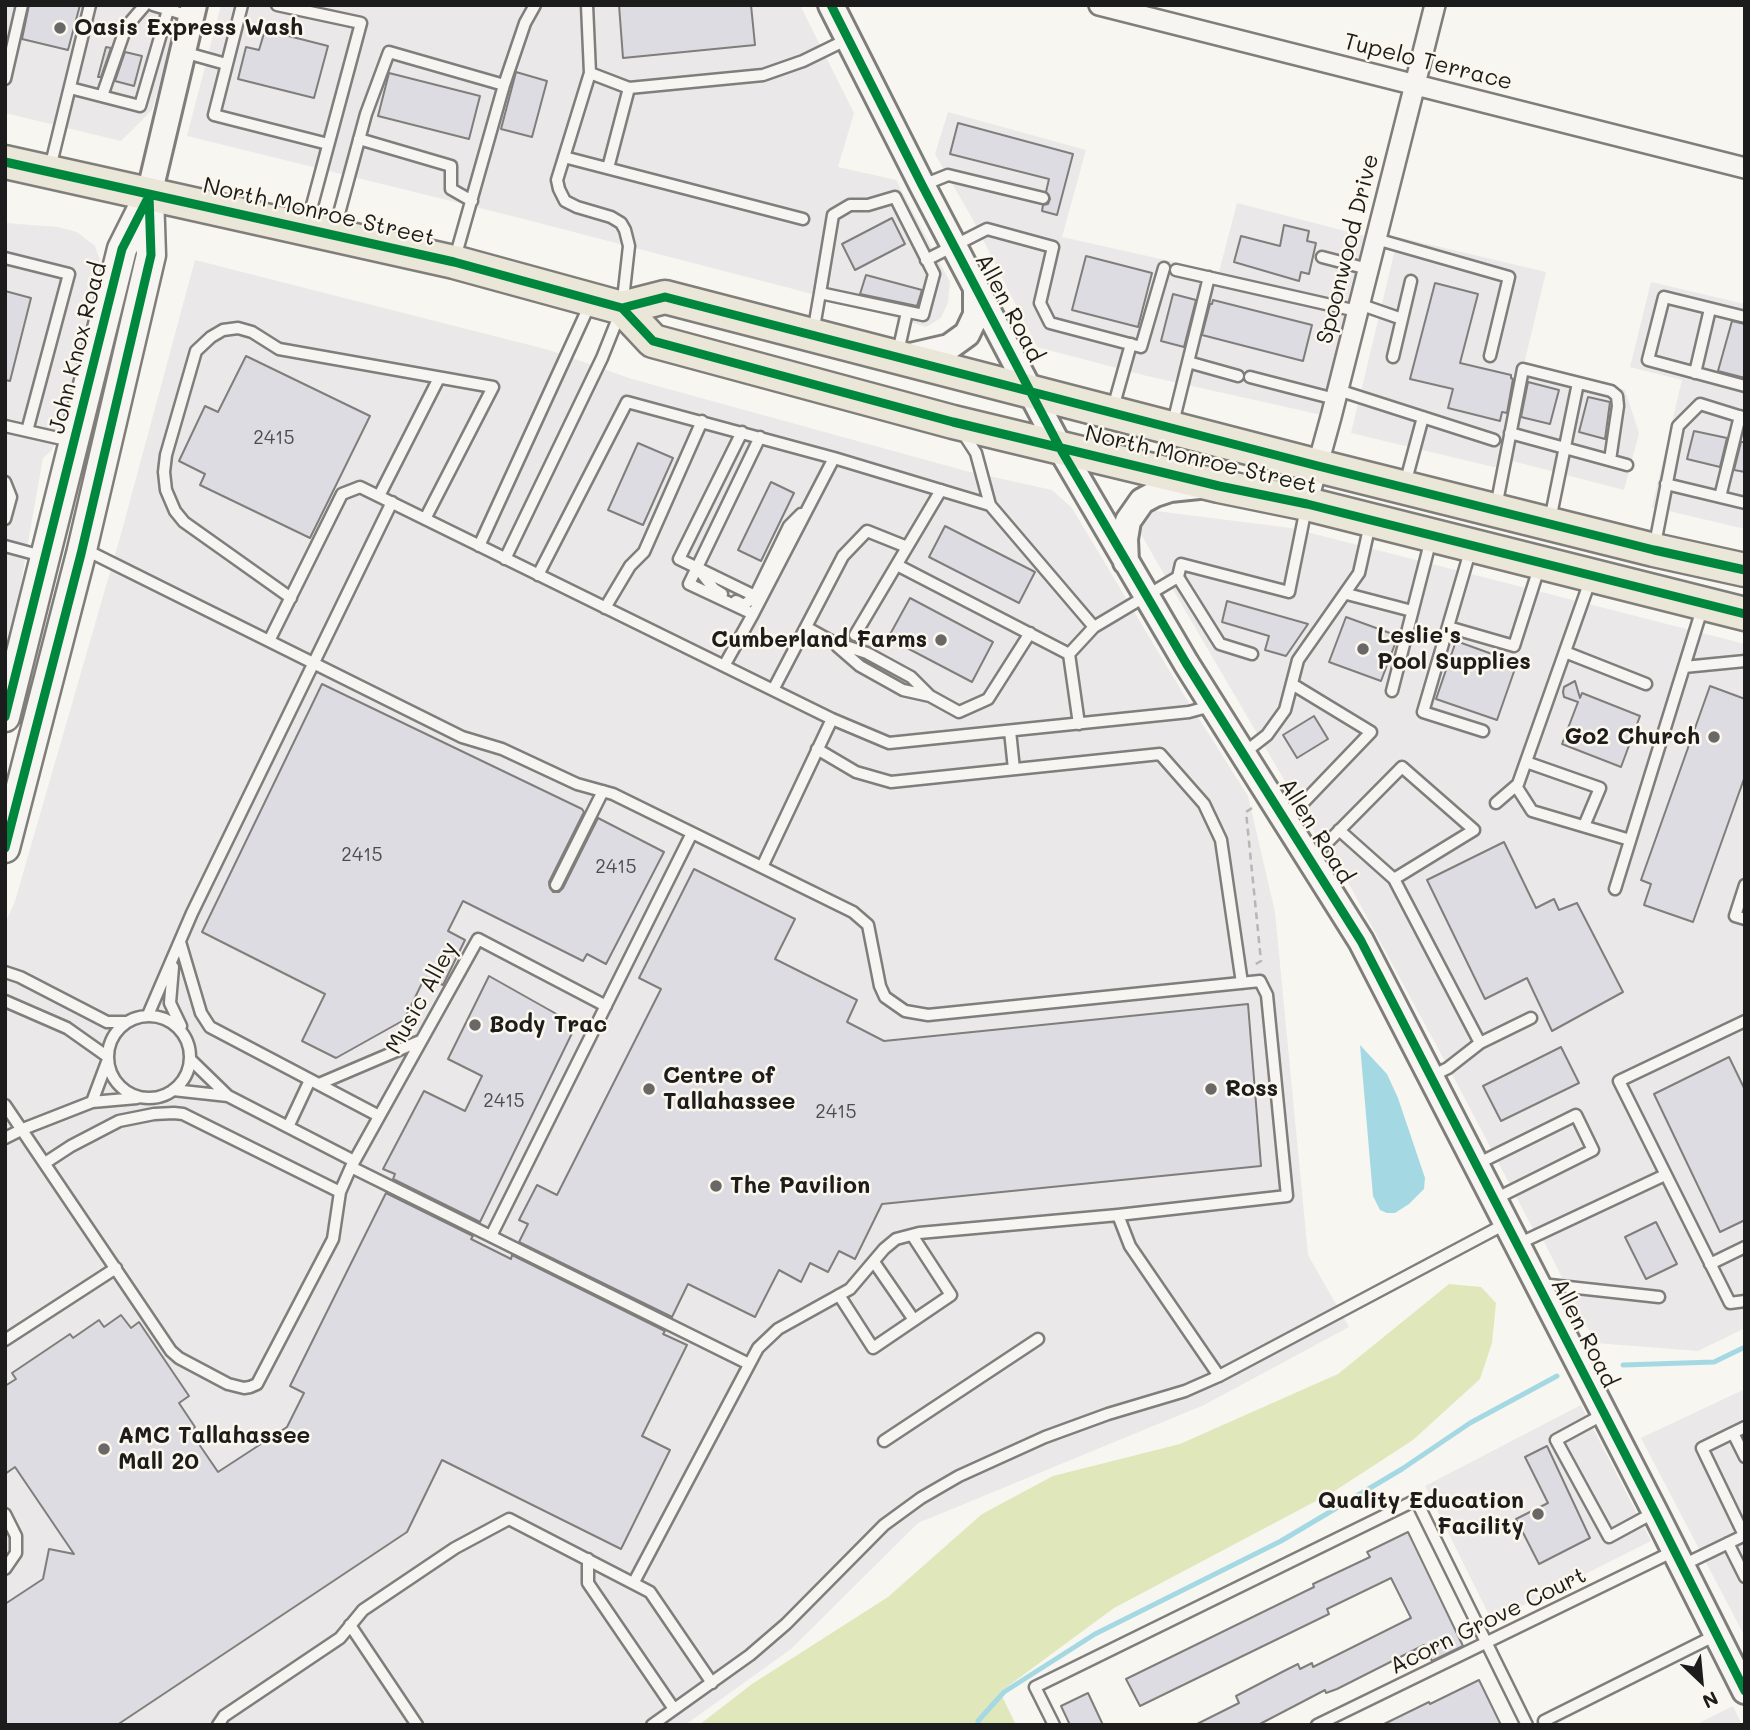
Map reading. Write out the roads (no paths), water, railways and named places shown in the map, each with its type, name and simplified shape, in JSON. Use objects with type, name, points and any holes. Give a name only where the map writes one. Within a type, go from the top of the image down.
[{"type":"main road","name":"North Monroe Street","points":[[5,162],[454,262],[607,304],[665,297],[1112,414],[1654,550],[1745,570]]},
{"type":"main road","name":"John Knox Road","points":[[5,717],[16,647],[46,557],[122,249],[149,195]]},
{"type":"main road","points":[[5,848],[83,548],[151,255],[149,195]]},
{"type":"main road","name":"North Monroe Street","points":[[607,304],[653,341],[953,422],[1219,486],[1307,504],[1745,614]]},
{"type":"main road","points":[[1540,563],[1549,523]]},
{"type":"street","name":"Allen Road","points":[[831,5],[1060,448],[1146,596],[1361,941],[1745,1691]]},
{"type":"street","name":"Tupelo Terrace","points":[[1099,5],[1745,168]]},
{"type":"street","name":"Spoonwood Drive","points":[[1307,504],[1435,5]]},
{"type":"street","points":[[149,195],[183,52],[184,10]]},
{"type":"street","points":[[899,357],[949,347],[967,334],[976,315],[975,285]]},
{"type":"street","points":[[1126,562],[1125,539],[1128,521],[1142,501],[1170,489],[1219,486]]},
{"type":"lane","points":[[5,79],[22,5]]},
{"type":"lane","points":[[48,172],[90,5]]},
{"type":"lane","points":[[102,96],[126,27],[145,5]]},
{"type":"lane","points":[[70,88],[140,106],[184,10],[153,5]]},
{"type":"lane","points":[[242,5],[214,114],[328,144]]},
{"type":"lane","points":[[277,5],[360,23],[328,144],[319,232]]},
{"type":"lane","points":[[454,262],[503,85],[525,23],[535,5]]},
{"type":"lane","points":[[480,546],[607,304],[629,237],[621,223],[611,217],[565,201],[557,180],[590,73],[587,5]]},
{"type":"lane","points":[[590,73],[629,88],[763,75],[803,61],[848,39]]},
{"type":"lane","points":[[183,52],[226,64]]},
{"type":"lane","points":[[319,232],[359,139],[389,52],[503,85]]},
{"type":"lane","points":[[608,168],[629,88]]},
{"type":"lane","points":[[359,139],[451,166],[451,189],[472,201]]},
{"type":"lane","points":[[564,157],[803,219]]},
{"type":"lane","points":[[922,185],[948,175],[1043,198]]},
{"type":"lane","points":[[813,334],[833,215],[850,205],[869,205],[895,197],[934,274],[923,315],[820,293]]},
{"type":"lane","points":[[926,260],[988,229],[1053,247],[1040,303],[1050,323],[1140,347],[1164,268]]},
{"type":"lane","points":[[1376,239],[1509,277],[1490,356]]},
{"type":"lane","points":[[1322,257],[1368,268]]},
{"type":"lane","points":[[5,258],[69,274],[27,431]]},
{"type":"lane","points":[[1176,270],[1402,319]]},
{"type":"lane","points":[[1172,429],[1209,277]]},
{"type":"lane","points":[[1393,356],[1411,281]]},
{"type":"lane","points":[[1745,317],[1664,297],[1648,360],[1745,386]]},
{"type":"lane","points":[[505,559],[602,358],[607,304]]},
{"type":"lane","points":[[1695,373],[1710,309]]},
{"type":"lane","points":[[899,357],[907,312]]},
{"type":"lane","points":[[291,598],[184,522],[175,511],[166,491],[166,455],[196,351],[211,337],[223,330],[238,328],[253,332],[279,349],[493,387],[425,519]]},
{"type":"lane","points":[[1112,414],[1131,344]]},
{"type":"lane","points":[[1188,362],[1238,376]]},
{"type":"lane","points":[[1496,510],[1522,369],[1611,391],[1617,396],[1610,460]]},
{"type":"lane","points":[[1250,377],[1423,417],[1494,440]]},
{"type":"lane","points":[[379,496],[439,378]]},
{"type":"lane","points":[[1549,523],[1578,383]]},
{"type":"lane","points":[[538,575],[627,402],[760,437],[990,505]]},
{"type":"lane","points":[[1654,550],[1678,426],[1700,404],[1742,417],[1720,497]]},
{"type":"lane","points":[[1404,487],[1423,417]]},
{"type":"lane","points":[[605,608],[630,566],[644,552],[702,421]]},
{"type":"lane","points":[[953,422],[970,441],[976,453],[990,505],[1094,627]]},
{"type":"lane","points":[[5,426],[75,442]]},
{"type":"lane","points":[[742,432],[679,559],[697,568],[714,589],[744,605],[755,596],[789,526],[808,506]]},
{"type":"lane","points":[[1510,433],[1628,465]]},
{"type":"lane","points":[[753,614],[689,584],[760,437]]},
{"type":"lane","points":[[724,666],[834,458]]},
{"type":"lane","points":[[5,482],[11,497],[5,519]]},
{"type":"lane","points":[[1666,484],[1745,503]]},
{"type":"lane","points":[[269,641],[342,494],[360,487],[772,690],[889,743],[1189,712],[1214,705]]},
{"type":"lane","points":[[855,635],[941,490]]},
{"type":"lane","points":[[148,1015],[192,913],[392,502]]},
{"type":"lane","points":[[1252,654],[1220,644],[1178,577],[1181,564],[1289,593],[1307,504]]},
{"type":"lane","points":[[1244,753],[1268,735],[1284,710],[1298,660],[1347,594],[1359,573],[1371,520]]},
{"type":"lane","points":[[772,690],[843,556],[867,531],[907,547]]},
{"type":"lane","points":[[1392,691],[1432,536]]},
{"type":"lane","points":[[5,545],[46,557]]},
{"type":"lane","points":[[1472,545],[1423,712],[1483,731]]},
{"type":"lane","points":[[83,548],[462,737],[502,748],[575,783],[613,794],[862,918],[871,932],[877,974],[885,997],[894,1006],[915,1014],[928,1015],[1241,978],[1260,981],[1267,995],[1287,1196],[912,1235],[896,1239],[850,1289],[778,1329],[758,1348],[634,1583]]},
{"type":"lane","points":[[1448,627],[1514,646],[1540,563]]},
{"type":"lane","points":[[897,565],[1069,654]]},
{"type":"lane","points":[[1496,803],[1516,786],[1592,576]]},
{"type":"lane","points":[[1069,654],[1094,627],[1178,577]]},
{"type":"lane","points":[[1347,594],[1412,611]]},
{"type":"lane","points":[[1615,889],[1704,604]]},
{"type":"lane","points":[[806,627],[833,642],[867,653],[911,677],[930,696],[959,712],[988,699],[1030,633]]},
{"type":"lane","points":[[833,642],[860,666],[903,690],[930,696]]},
{"type":"lane","points":[[1565,652],[1646,684]]},
{"type":"lane","points":[[1069,654],[1079,724]]},
{"type":"lane","points":[[1684,667],[1745,661]]},
{"type":"lane","points":[[1285,818],[1300,806],[1371,732],[1292,684]]},
{"type":"lane","points":[[762,867],[832,719]]},
{"type":"lane","points":[[1010,731],[1014,769]]},
{"type":"lane","points":[[817,749],[856,772],[891,782],[1160,754],[1204,804],[1221,840],[1241,978]]},
{"type":"lane","points":[[1526,762],[1600,788],[1584,826]]},
{"type":"lane","points":[[1311,859],[1402,767],[1474,830],[1394,879]]},
{"type":"lane","points":[[1516,786],[1532,811],[1630,840]]},
{"type":"lane","points":[[556,885],[603,791]]},
{"type":"lane","points":[[1339,830],[1394,879],[1480,1043]]},
{"type":"lane","points":[[491,1236],[692,833]]},
{"type":"lane","points":[[1745,885],[1735,916],[1745,919]]},
{"type":"lane","name":"Music Alley","points":[[116,1268],[179,1358],[228,1384],[244,1388],[257,1384],[333,1239],[340,1192],[353,1164],[478,939],[606,1006]]},
{"type":"lane","points":[[180,942],[201,1013],[210,1027],[379,1116]]},
{"type":"lane","points":[[5,1138],[92,1102],[156,1098],[180,1085],[191,1060],[190,1046],[170,1003],[173,959]]},
{"type":"lane","points":[[5,972],[20,977],[107,1022],[127,1022],[148,1015],[162,1017],[174,1023],[184,1033]]},
{"type":"lane","points":[[5,1000],[67,1028],[107,1059],[111,1074],[119,1085],[142,1098]]},
{"type":"lane","points":[[1431,1076],[1448,1068],[1480,1043],[1531,1018]]},
{"type":"lane","points":[[1745,1021],[1619,1081],[1730,1303],[1745,1301]]},
{"type":"lane","points":[[92,1102],[113,1035],[127,1022]]},
{"type":"lane","points":[[288,1127],[315,1082],[421,1040]]},
{"type":"lane","points":[[191,1060],[228,1096],[491,1236],[749,1364]]},
{"type":"lane","points":[[173,1090],[228,1096]]},
{"type":"lane","points":[[5,1105],[116,1268],[5,1340]]},
{"type":"lane","points":[[46,1163],[71,1146],[119,1121],[174,1113],[183,1114],[340,1192]]},
{"type":"lane","points":[[1477,1164],[1576,1115],[1593,1150],[1495,1199]]},
{"type":"lane","points":[[652,1725],[750,1656],[786,1624],[884,1525],[921,1497],[959,1476],[1045,1437],[1108,1414],[1185,1391],[1512,1234],[1665,1175]]},
{"type":"lane","points":[[1118,1215],[1130,1245],[1219,1376]]},
{"type":"lane","points":[[839,1295],[873,1348],[951,1294],[912,1235]]},
{"type":"lane","points":[[1710,1264],[1745,1247]]},
{"type":"lane","points":[[874,1262],[914,1320]]},
{"type":"lane","points":[[1537,1283],[1659,1297]]},
{"type":"lane","points":[[884,1441],[1038,1339]]},
{"type":"lane","points":[[1604,1413],[1556,1440],[1608,1537],[1655,1512]]},
{"type":"lane","points":[[1744,1535],[1702,1448],[1745,1427]]},
{"type":"lane","points":[[1733,1433],[1745,1457]]},
{"type":"lane","points":[[1054,1725],[1035,1687],[1416,1500],[1527,1725]]},
{"type":"lane","points":[[5,1514],[16,1536],[16,1553],[5,1569]]},
{"type":"lane","points":[[218,1725],[224,1716],[340,1638],[363,1609],[455,1548],[509,1520],[650,1592],[712,1683]]},
{"type":"lane","name":"Acorn Grove Court","points":[[1317,1725],[1487,1643],[1679,1558],[1728,1543],[1744,1535]]},
{"type":"lane","points":[[1728,1543],[1745,1577]]},
{"type":"lane","points":[[588,1559],[588,1583],[674,1709]]},
{"type":"lane","points":[[350,1625],[417,1725]]},
{"type":"lane","points":[[1544,1721],[1717,1634]]},
{"type":"water","points":[[1360,1045],[1387,1074],[1425,1178],[1424,1189],[1395,1213],[1380,1210],[1373,1196]]},
{"type":"waterway","points":[[1623,1365],[1714,1362],[1745,1347]]},
{"type":"waterway","points":[[978,1725],[978,1721],[1004,1692],[1095,1634],[1281,1541],[1402,1469],[1470,1423],[1557,1376]]},
{"type":"place","name":"Oasis Express Wash","points":[[60,28]]},
{"type":"place","name":"Cumberland Farms","points":[[941,640]]},
{"type":"place","name":"Leslie's Pool Supplies","points":[[1363,649]]},
{"type":"place","name":"Go2 Church","points":[[1714,737]]},
{"type":"place","name":"Body Trac","points":[[475,1025]]},
{"type":"place","name":"Centre of Tallahassee","points":[[649,1089]]},
{"type":"place","name":"Ross","points":[[1211,1089]]},
{"type":"place","name":"The Pavilion","points":[[716,1186]]},
{"type":"place","name":"AMC Tallahassee Mall 20","points":[[104,1449]]},
{"type":"place","name":"Quality Education Facility","points":[[1538,1514]]}]
